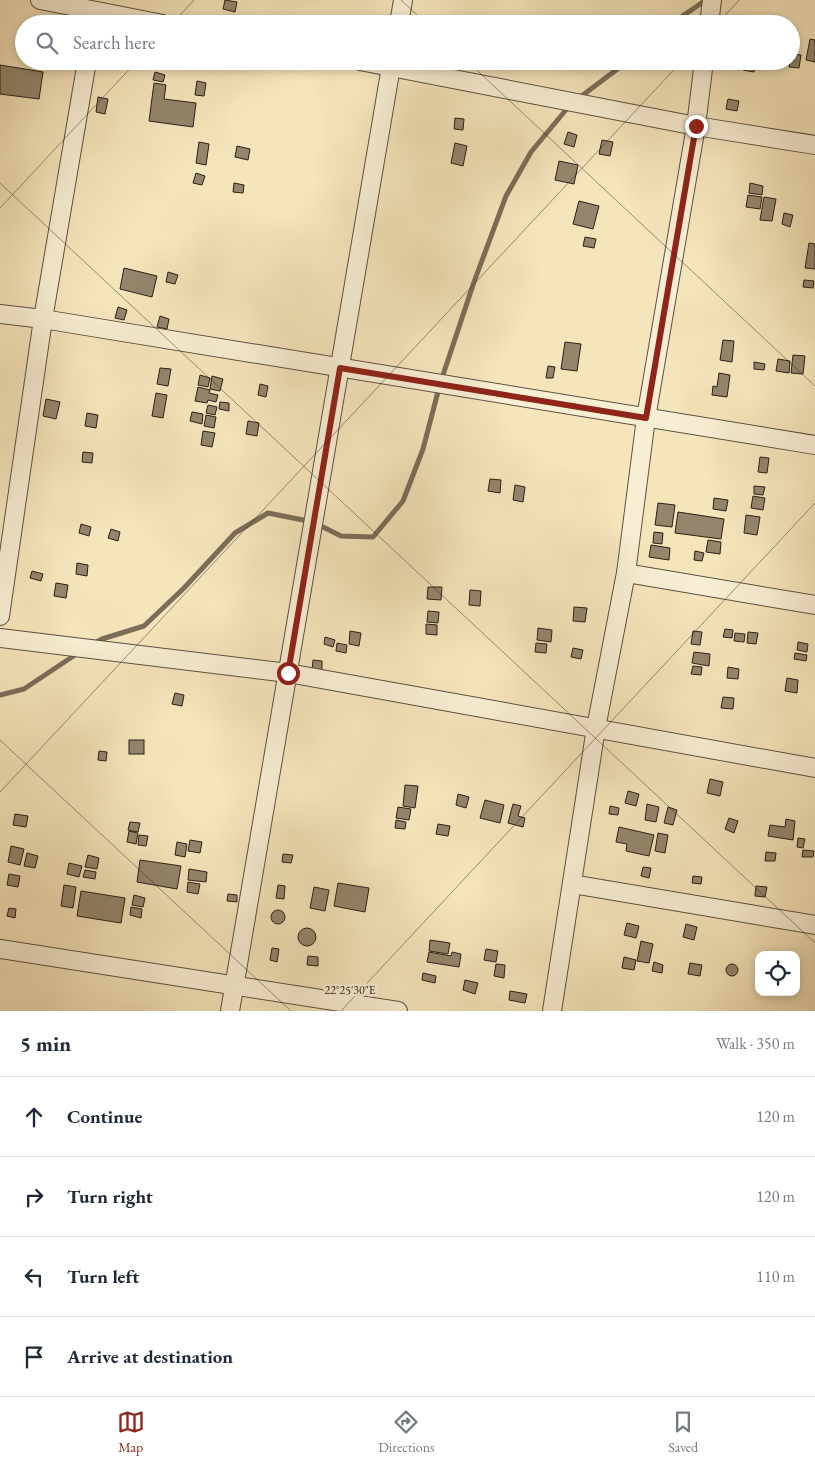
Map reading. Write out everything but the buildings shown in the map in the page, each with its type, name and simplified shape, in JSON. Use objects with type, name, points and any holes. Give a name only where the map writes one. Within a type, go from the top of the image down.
[{"type":"street","points":[[40,0],[112,15]]},
{"type":"street","points":[[400,15],[403,0]]},
{"type":"street","points":[[710,15],[712,0]]},
{"type":"street","points":[[0,616],[43,319],[85,70]]},
{"type":"street","points":[[230,1011],[391,70]]},
{"type":"street","points":[[421,70],[696,126],[815,144]]},
{"type":"street","points":[[552,1011],[596,728],[626,573],[646,418],[696,126],[703,70]]},
{"type":"street","points":[[0,314],[43,319],[815,445]]},
{"type":"street","points":[[626,573],[815,605]]},
{"type":"street","points":[[0,638],[288,673],[815,768]]},
{"type":"street","points":[[572,884],[815,924]]},
{"type":"street","points":[[0,949],[398,1011]]},
{"type":"waterway","points":[[684,15],[706,0]]},
{"type":"waterway","points":[[579,98],[616,70]]},
{"type":"waterway","points":[[92,644],[144,626],[184,588],[235,533],[268,513],[313,522],[341,536],[373,537],[403,501],[423,449],[440,384],[474,282],[506,196],[531,152],[570,105]]},
{"type":"waterway","points":[[0,695],[24,689],[78,653]]},
{"type":"route","points":[[288,673],[340,368],[646,418],[696,126]]}]
